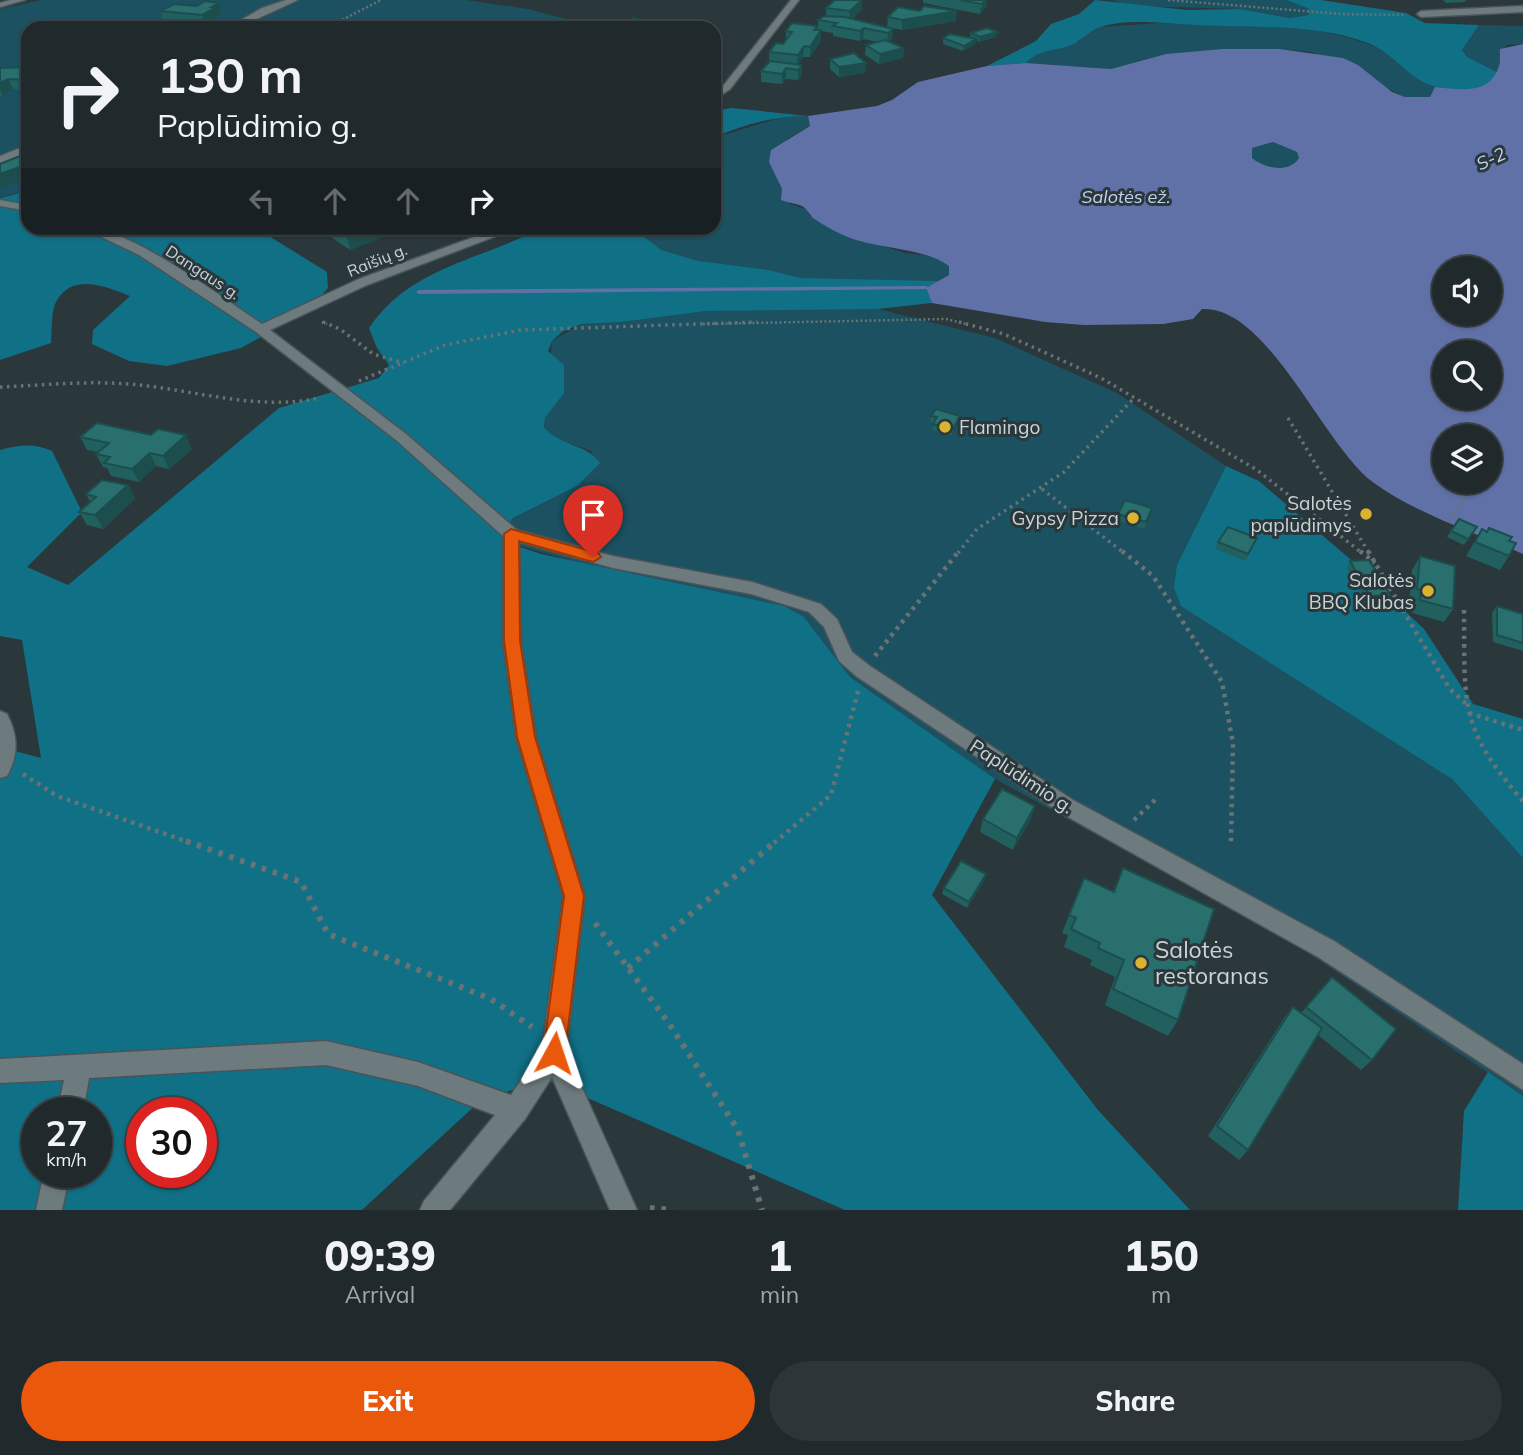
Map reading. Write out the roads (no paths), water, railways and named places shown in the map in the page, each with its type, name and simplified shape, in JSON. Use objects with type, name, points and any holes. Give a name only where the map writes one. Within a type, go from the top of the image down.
[{"type":"street","points":[[0,5],[21,0]]},
{"type":"street","points":[[244,21],[294,0]]},
{"type":"street","points":[[721,92],[795,0]]},
{"type":"street","points":[[1421,14],[1523,9]]},
{"type":"street","points":[[0,160],[21,151]]},
{"type":"street","points":[[0,203],[21,207]]},
{"type":"street","name":"Dangaus g.","points":[[105,235],[143,252],[261,329],[401,437],[511,534]]},
{"type":"street","name":"Raišių g.","points":[[261,329],[375,277],[489,235]]},
{"type":"street","points":[[433,1210],[516,1110],[554,1053],[574,896],[526,737],[512,641],[511,534]]},
{"type":"street","name":"Paplūdimio g.","points":[[511,534],[613,562],[752,588],[815,608],[831,624],[845,656],[874,679],[1066,806],[1326,949],[1523,1078]]},
{"type":"street","points":[[0,719],[7,738],[2,766]]},
{"type":"street","points":[[0,1071],[326,1053],[418,1074],[516,1110]]},
{"type":"street","points":[[554,1053],[624,1210]]},
{"type":"street","points":[[73,1097],[79,1067]]},
{"type":"street","points":[[49,1210],[54,1188]]},
{"type":"water","name":"Salotės ež.","points":[[1523,44],[1523,554],[1408,504],[1374,483],[1335,440],[1272,353],[1250,330],[1227,314],[1202,309],[1193,319],[1163,324],[1084,325],[1045,322],[932,303],[926,288],[949,275],[949,266],[929,256],[856,240],[828,228],[802,206],[781,200],[782,189],[769,162],[771,150],[810,126],[808,116],[877,106],[892,100],[918,82],[987,66],[1026,63],[1111,69],[1166,54],[1223,49],[1280,49],[1343,58],[1358,65],[1392,92],[1405,97],[1430,97],[1435,87],[1473,89],[1482,86],[1495,75],[1500,62],[1500,49]],"holes":[[[1273,142],[1297,152],[1299,158],[1295,163],[1283,168],[1270,167],[1252,158],[1252,148]]]},
{"type":"waterway","points":[[419,292],[926,288]]},
{"type":"place","name":"Flamingo","points":[[945,427]]},
{"type":"place","name":"Salotės paplūdimys","points":[[1366,514]]},
{"type":"place","name":"Gypsy Pizza","points":[[1133,518]]},
{"type":"place","name":"Salotės BBQ Klubas","points":[[1428,591]]},
{"type":"place","name":"Salotės restoranas","points":[[1141,963]]},
{"type":"water label","name":"S-2","points":[[1491,159]]}]
